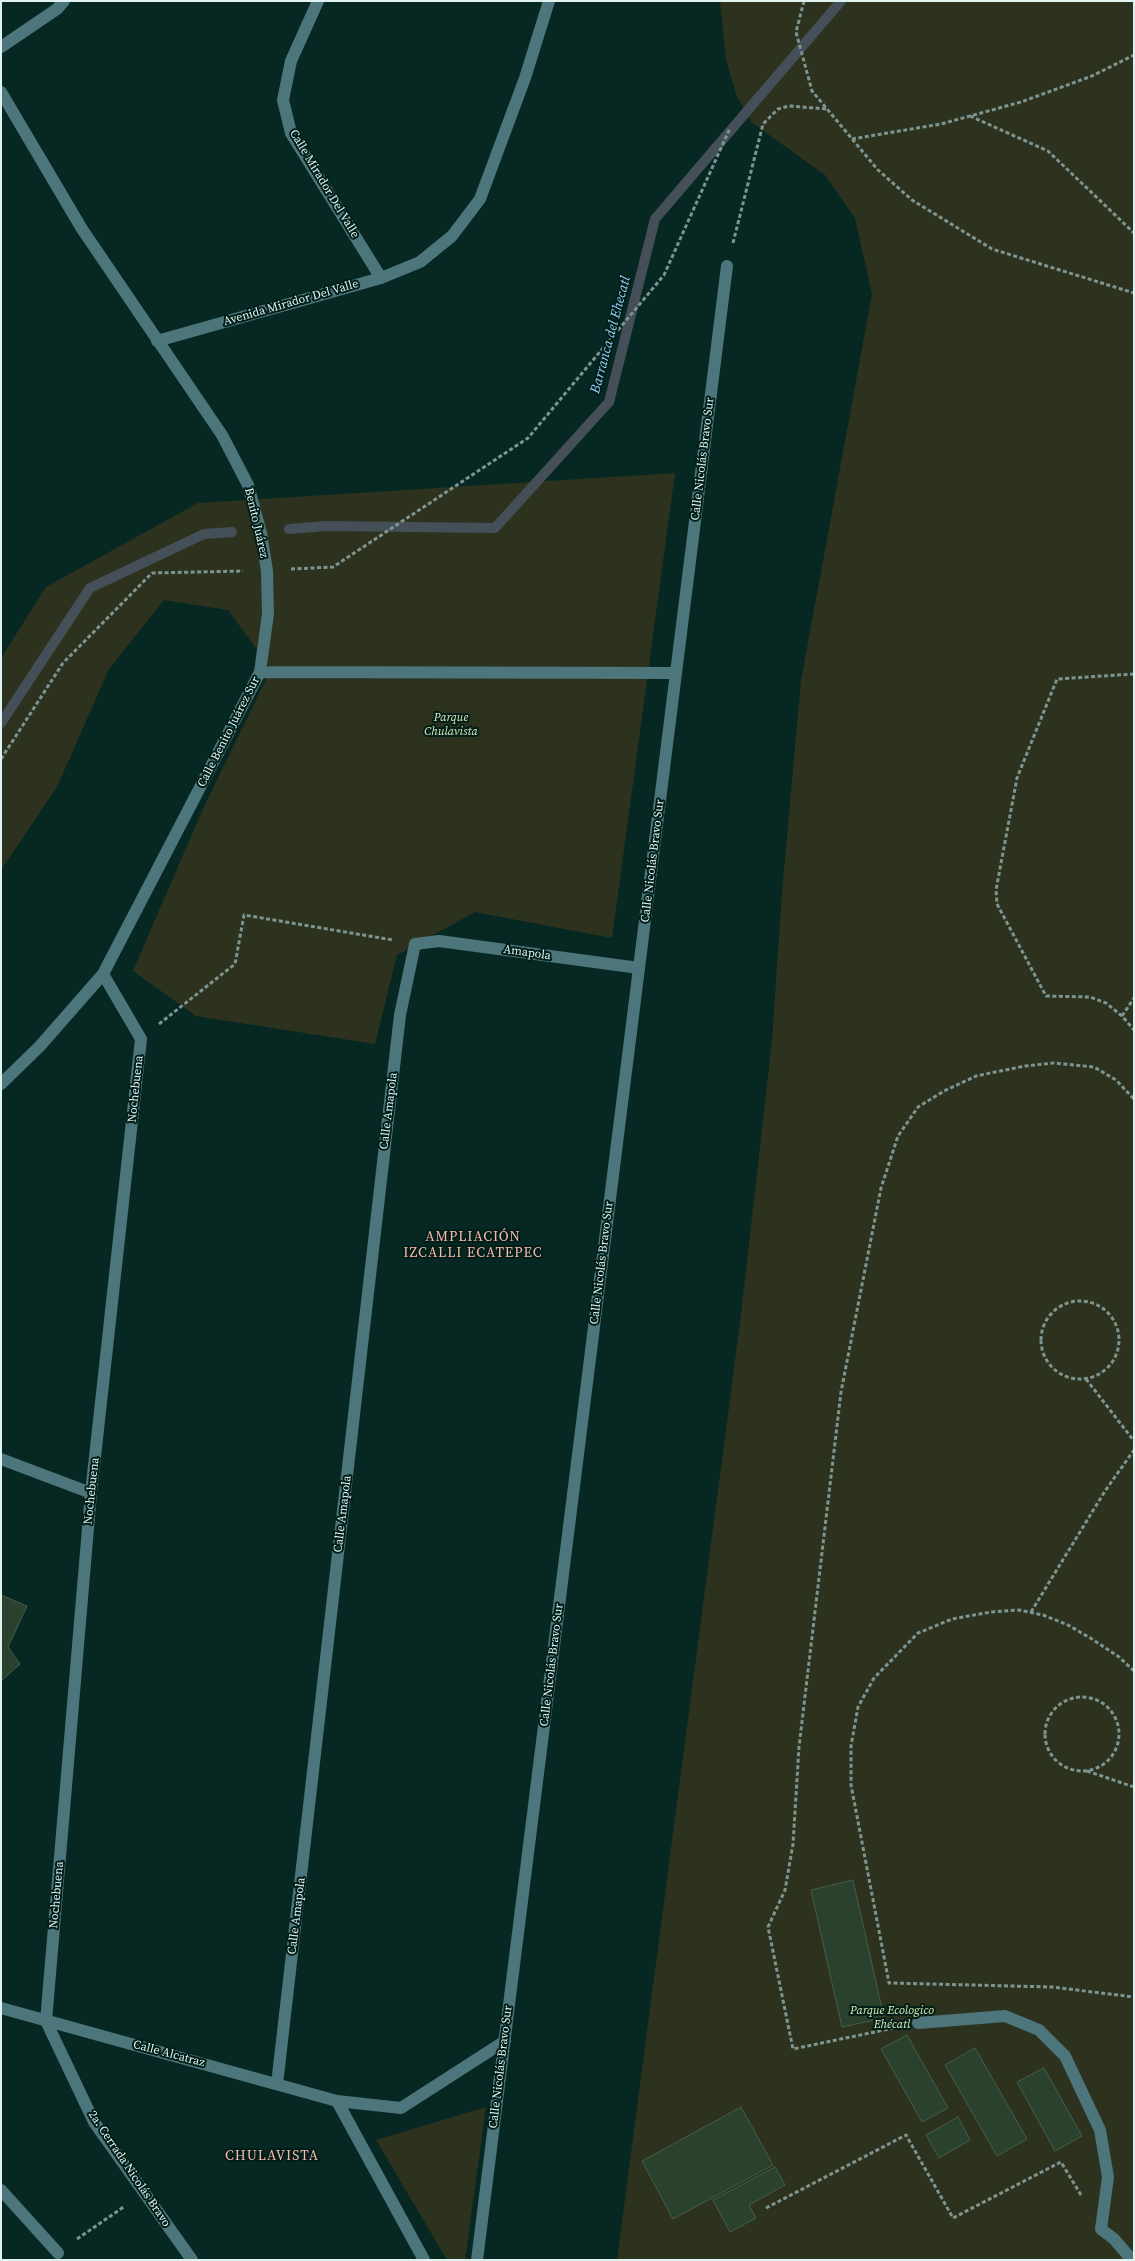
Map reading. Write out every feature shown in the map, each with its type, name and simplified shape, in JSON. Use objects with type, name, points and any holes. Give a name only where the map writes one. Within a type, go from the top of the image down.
[{"type":"street","points":[[1,47],[57,9],[64,1]]},
{"type":"street","name":"Calle Mirador Del Valle","points":[[318,1],[292,61],[283,100],[291,133],[381,278]]},
{"type":"street","name":"Avenida Mirador Del Valle","points":[[157,341],[381,278],[420,262],[452,236],[480,199],[525,78],[548,1]]},
{"type":"street","points":[[1,92],[82,229],[157,341]]},
{"type":"street","name":"Calle Nicolás Bravo Sur","points":[[477,2260],[727,266]]},
{"type":"street","name":"Benito Juárez","points":[[157,341],[222,434],[248,485],[261,533],[267,571],[268,614],[260,672]]},
{"type":"street","name":"Calle Benito Juárez Sur","points":[[1,1084],[40,1046],[102,974],[260,672],[676,673]]},
{"type":"street","name":"Amapola","points":[[415,944],[439,941],[639,968]]},
{"type":"street","name":"Calle Amapola","points":[[277,2084],[400,1015],[415,944]]},
{"type":"street","name":"Nochebuena","points":[[46,2021],[91,1493],[141,1039],[102,974]]},
{"type":"street","points":[[1,1459],[91,1493]]},
{"type":"street","name":"Calle Alcatraz","points":[[1,2008],[337,2101],[401,2108],[505,2040]]},
{"type":"street","points":[[918,2023],[1005,2016],[1039,2030],[1065,2056],[1100,2130],[1108,2178],[1101,2229],[1114,2238],[1132,2260]]},
{"type":"street","name":"2a. Cerrada Nicolás Bravo","points":[[46,2021],[94,2122],[192,2260]]},
{"type":"street","points":[[337,2101],[424,2260]]},
{"type":"street","points":[[1,2190],[58,2253]]},
{"type":"path","points":[[804,1],[796,32],[812,91],[878,170],[912,200],[992,249],[1134,293]]},
{"type":"path","points":[[852,139],[941,124],[1021,102],[1092,76],[1134,55]]},
{"type":"path","points":[[727,266],[763,124],[778,109],[789,106],[827,110]]},
{"type":"path","points":[[970,116],[1048,151],[1134,233]]},
{"type":"path","points":[[1,759],[63,663],[152,573],[267,571],[333,567],[528,438],[664,275],[730,128]]},
{"type":"path","points":[[1134,674],[1057,679],[1017,778],[996,890],[997,904],[1046,996],[1090,997],[1106,1003],[1122,1016],[1134,1030]]},
{"type":"path","points":[[141,1039],[235,964],[244,915],[415,944]]},
{"type":"path","points":[[1122,1016],[1134,998]]},
{"type":"path","points":[[918,2023],[793,2048],[768,1927],[785,1890],[793,1844],[800,1737],[840,1392],[881,1188],[898,1136],[918,1107],[944,1091],[976,1076],[1025,1066],[1054,1063],[1094,1067],[1116,1080],[1134,1099]]},
{"type":"path","points":[[1081,1300],[1094,1303],[1106,1310],[1114,1321],[1119,1334],[1119,1346],[1115,1358],[1108,1368],[1086,1379],[1074,1380],[1062,1376],[1052,1369],[1040,1346],[1043,1326],[1055,1309],[1067,1303],[1081,1300]]},
{"type":"path","points":[[1086,1379],[1134,1441]]},
{"type":"path","points":[[1031,1612],[1105,1491],[1134,1450]]},
{"type":"path","points":[[1134,1671],[1119,1657],[1068,1625],[1031,1612],[1019,1610],[991,1612],[952,1619],[918,1633],[874,1678],[858,1707],[851,1746],[851,1784],[889,1983],[1052,1987],[1134,1997]]},
{"type":"path","points":[[1086,1771],[1098,1768],[1112,1756],[1120,1739],[1120,1726],[1115,1715],[1107,1705],[1096,1699],[1084,1696],[1060,1703],[1052,1712],[1046,1723],[1045,1736],[1047,1747],[1054,1758],[1063,1766],[1074,1770],[1086,1771],[1134,1787]]},
{"type":"path","points":[[766,2208],[906,2135],[953,2218],[1061,2162],[1101,2229]]},
{"type":"path","points":[[58,2253],[144,2192]]},
{"type":"green space","name":"Parque Ecologico Ehécatl","points":[[720,1],[1134,1],[1134,2260],[617,2260],[740,1323],[772,1041],[782,892],[801,681],[872,294],[855,218],[825,175],[751,122],[736,94],[726,59]]},
{"type":"green space","name":"Parque Chulavista","points":[[675,473],[612,938],[475,912],[397,955],[375,1044],[196,1016],[133,971],[202,811],[271,669],[228,610],[164,600],[109,669],[57,787],[1,870],[1,658],[46,587],[198,503]]},
{"type":"green space","points":[[486,2107],[465,2260],[447,2260],[376,2140]]},
{"type":"building","points":[[1,1595],[27,1606],[8,1647],[20,1664],[1,1681]]},
{"type":"building","points":[[853,1880],[884,2018],[842,2027],[811,1890]]},
{"type":"building","points":[[907,2035],[948,2108],[922,2122],[881,2049]]},
{"type":"building","points":[[975,2048],[1027,2139],[997,2156],[945,2065]]},
{"type":"building","points":[[1044,2068],[1082,2136],[1055,2151],[1017,2082]]},
{"type":"building","points":[[741,2107],[773,2165],[673,2219],[642,2161]]},
{"type":"building","points":[[958,2117],[970,2140],[939,2158],[926,2135]]},
{"type":"building","points":[[775,2167],[785,2185],[749,2205],[756,2218],[730,2232],[713,2200]]},
{"type":"waterway","name":"Barranca del Ehecatl","points":[[289,529],[326,526],[495,528],[609,402],[655,219],[841,1]]},
{"type":"waterway","name":"Barranca del Ehecatl","points":[[1,723],[90,588],[204,534],[232,532]]},
{"type":"district","name":"AMPLIACIÓN IZCALLI ECATEPEC","points":[[473,1246]]},
{"type":"district","name":"CHULAVISTA","points":[[272,2156]]}]
